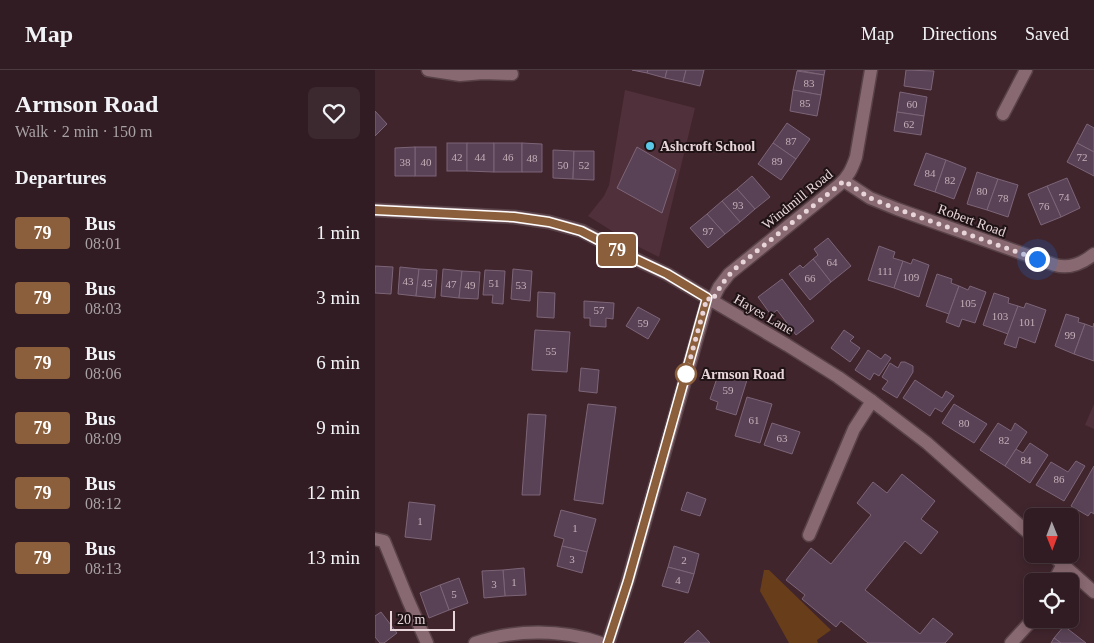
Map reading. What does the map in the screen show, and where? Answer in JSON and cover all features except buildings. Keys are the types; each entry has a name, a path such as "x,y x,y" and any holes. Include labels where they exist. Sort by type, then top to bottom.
{"street":[{"path":"428,70 460,75 512,74"},
{"name":"Windmill Road","path":"710,300 729,274 847,177 853,168 856,157 871,70"},
{"path":"1003,114 1027,70"},
{"name":"Robert Road","path":"844,181 870,198 897,209 1055,266 1062,267 1077,264 1087,260 1094,254"},
{"name":"Hayes Lane","path":"375,210 514,217 549,222 581,231 667,274 838,377 927,443 1024,530"},
{"path":"609,643 710,300"},
{"path":"809,535 854,429 872,401"},
{"path":"379,540 427,643"},
{"path":"1058,573 1063,564 1094,592"},
{"path":"1011,643 1025,628"},
{"path":"475,643 501,636 523,633 567,634 601,643"}],"shaded area":[{"name":"Ashcroft School","path":"625,90 695,108 659,257 633,244 588,216 604,196 609,185"},
{"path":"1094,404 1094,429 1085,425"},
{"path":"764,570 769,570 831,630 817,640 818,643 789,643 760,591"}],"bus line":[{"name":"79","path":"375,210 514,217 549,222 581,231 667,274 707,298 628,581 608,643"}],"place":[{"name":"Ashcroft School","path":"650,146"},
{"name":"Armson Road","path":"686,374"}],"route":[{"path":"686,374 707,298 712,301 719,287 729,274 844,181 870,198 897,209 1037,259"}]}
